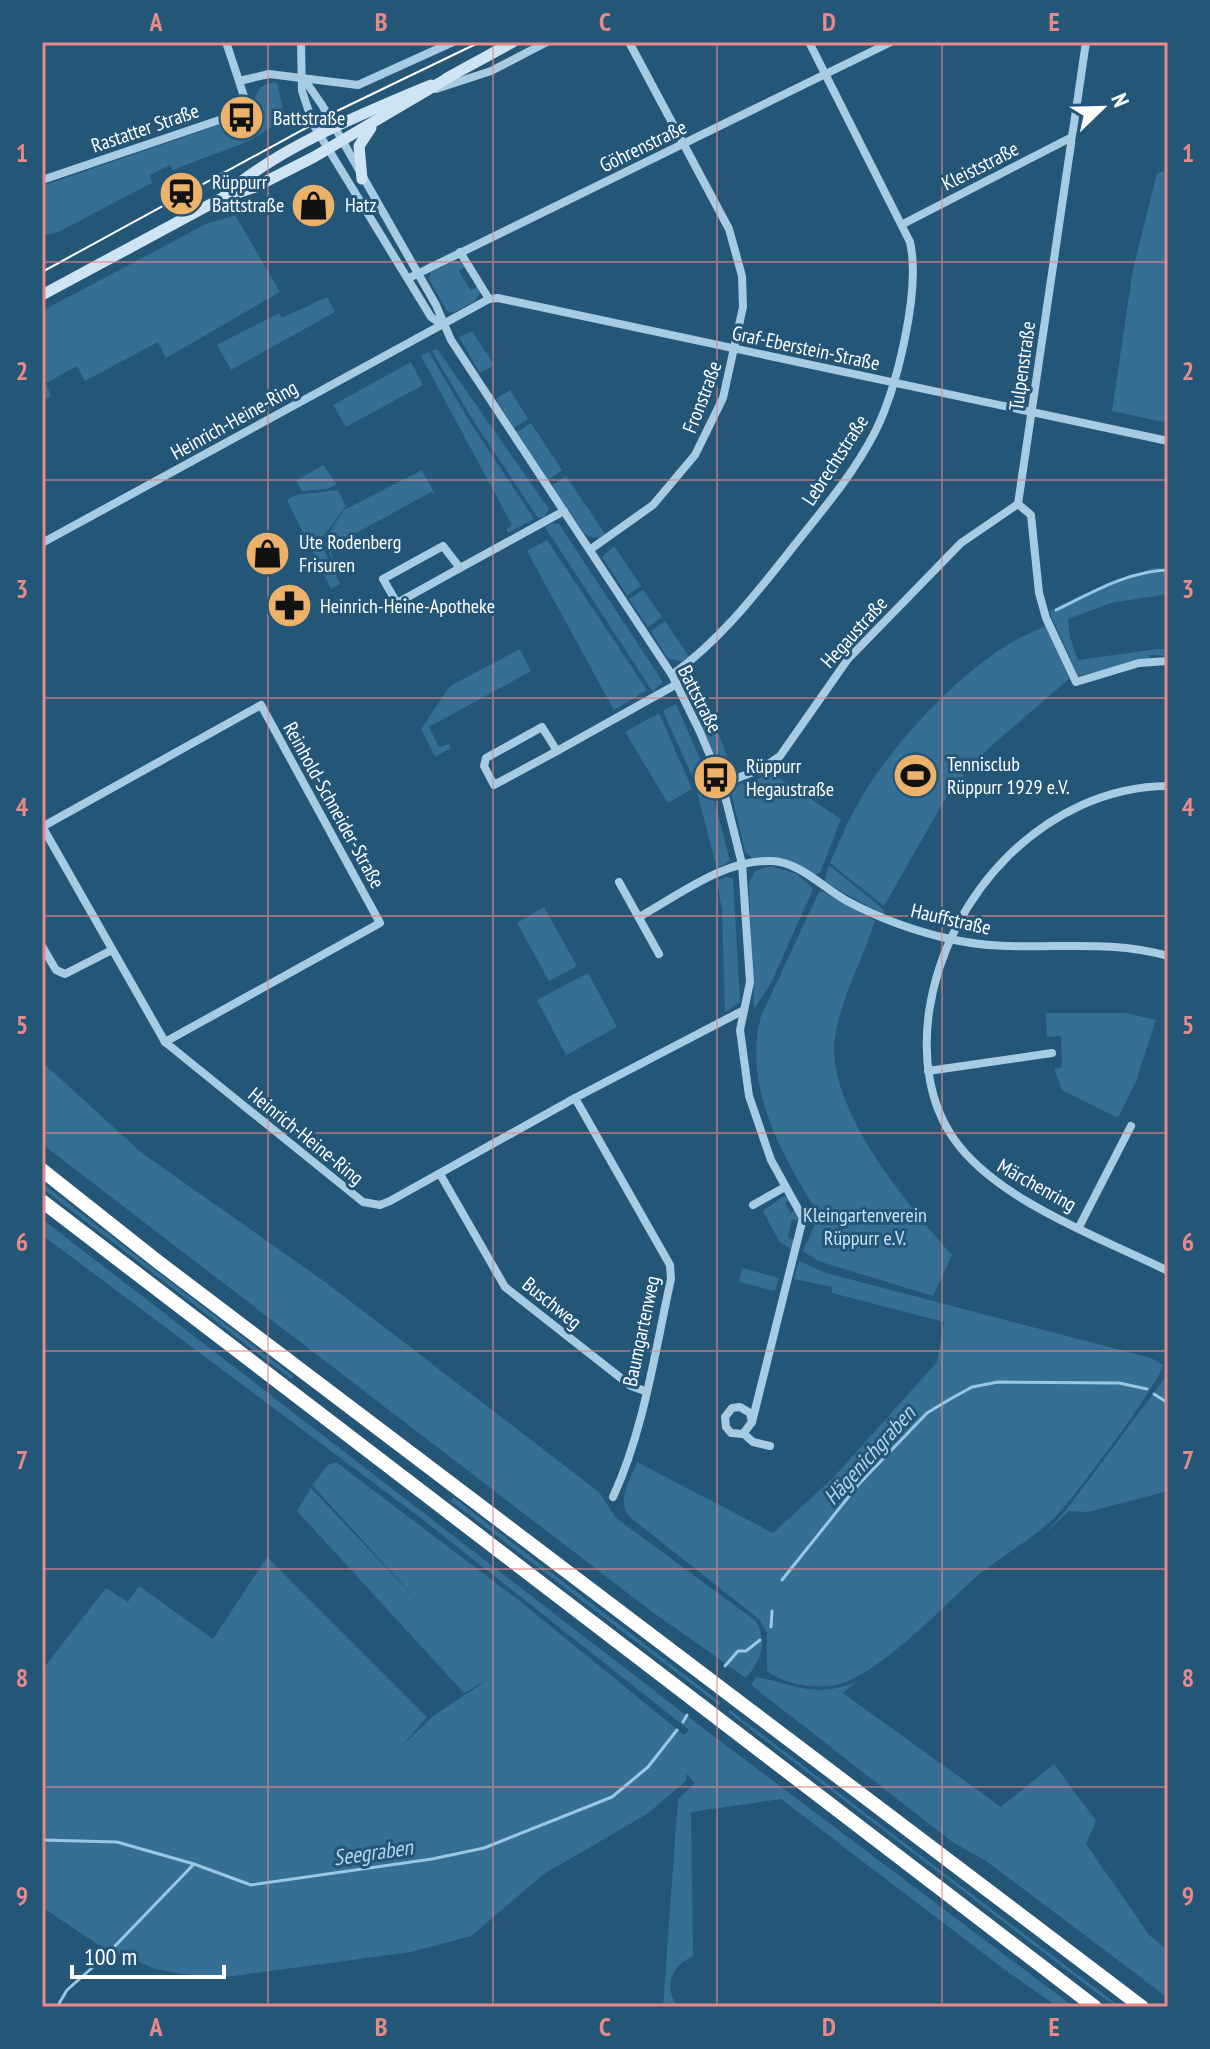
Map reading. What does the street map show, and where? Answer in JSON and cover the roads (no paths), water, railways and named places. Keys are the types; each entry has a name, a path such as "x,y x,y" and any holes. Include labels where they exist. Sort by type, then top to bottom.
{"highway":[{"path":"42,1170 157,1261 1142,2007"},
{"path":"42,1201 732,1726 1095,2007"}],"main road":[{"path":"222,198 246,176 335,129 453,75 513,42"},
{"path":"42,295 222,198 255,187 373,126 436,89 453,75"},
{"path":"362,179 359,146 373,126"}],"street":[{"path":"226,42 239,81 269,74 358,85 453,42"},
{"name":"Battstraße","path":"301,42 304,100 319,137 439,312 442,325 488,401 591,549 674,680 722,784 742,864 750,982 742,1011 742,1052 749,1096 763,1141 803,1218 752,1422"},
{"path":"436,89 491,71 547,42"},
{"name":"Fronstraße","path":"591,549 653,505 686,468 717,413 736,348 743,292 729,229 629,42"},
{"name":"Lebrechtstraße","path":"557,751 542,727 486,758 484,766 494,785 557,751 674,680 721,636 829,502 876,430 893,383 914,278 913,255 903,224 809,42"},
{"name":"Göhrenstraße","path":"413,275 891,42"},
{"name":"Tulpenstraße","path":"1018,504 1086,42"},
{"name":"Battstraße","path":"304,79 335,129 413,275"},
{"name":"Rastatter Straße","path":"42,180 240,113 245,100 239,81"},
{"name":"Kleiststraße","path":"903,224 1072,137"},
{"path":"442,325 489,299 460,252"},
{"name":"Graf-Eberstein-Straße","path":"489,299 502,298 1168,441"},
{"name":"Heinrich-Heine-Ring","path":"42,543 442,325"},
{"path":"1018,504 1031,515 1039,593 1051,629 1076,682 1139,663 1168,661"},
{"name":"Hegaustraße","path":"722,784 761,769 780,756 848,659 955,549 1018,504"},
{"path":"460,568 443,546 383,579 397,603 564,511"},
{"name":"Reinhold-Schneider-Straße","path":"42,826 261,705 380,923 271,987 165,1042"},
{"name":"Märchenring","path":"1168,786 1128,789 1062,815 1031,835 990,874 949,939 931,1000 926,1040 928,1071 945,1124 976,1166 997,1184 1168,1271"},
{"name":"Heinrich-Heine-Ring","path":"42,826 110,951 165,1042 363,1202 380,1205 390,1201 575,1098 742,1011"},
{"name":"Hauffstraße","path":"742,864 784,863 875,915 949,939 993,947 1115,945 1168,956"},
{"path":"639,917 715,875 742,864"},
{"path":"619,882 659,954"},
{"path":"42,946 56,970 65,974 110,951"},
{"path":"928,1071 1052,1053"},
{"name":"Baumgartenweg","path":"575,1098 670,1265 671,1279 626,1470 613,1497"},
{"path":"1079,1227 1131,1126"},
{"name":"Buschweg","path":"440,1174 505,1287 631,1386 645,1391"},
{"path":"753,1205 785,1187"},
{"path":"744,1434 752,1422 750,1413 744,1408 735,1407 727,1413 725,1423 728,1430 770,1446"}],"waterway":[{"path":"1056,610 1124,579 1168,570"},
{"name":"Hägenichgraben","path":"782,1580 858,1485 927,1413 972,1387 998,1382 1119,1383 1147,1389"},
{"name":"Hägenichgraben","path":"1154,1394 1168,1403"},
{"name":"Hägenichgraben","path":"771,1627 772,1611"},
{"path":"725,1666 738,1651 746,1651 760,1640"},
{"path":"683,1722 687,1715"},
{"name":"Seegraben","path":"42,1840 117,1842 194,1864 251,1885 432,1859 484,1848 612,1797 648,1767 677,1730"},
{"path":"115,1946 194,1864"},
{"path":"57,2007 67,1990 101,1960"}],"tram line":[{"path":"42,272 337,111 480,42"}],"place":[{"name":"Battstraße","path":"242,118"},
{"name":"Rüppurr Battstraße","path":"181,194"},
{"name":"Hatz","path":"314,205"},
{"name":"Ute Rodenberg Frisuren","path":"268,554"},
{"name":"Heinrich-Heine-Apotheke","path":"289,606"},
{"name":"Tennisclub Rüppurr 1929 e.V.","path":"916,775"},
{"name":"Rüppurr Hegaustraße","path":"715,777"}],"park label":[{"name":"Kleingartenverein Rüppurr e.V.","path":"865,1226"}]}
